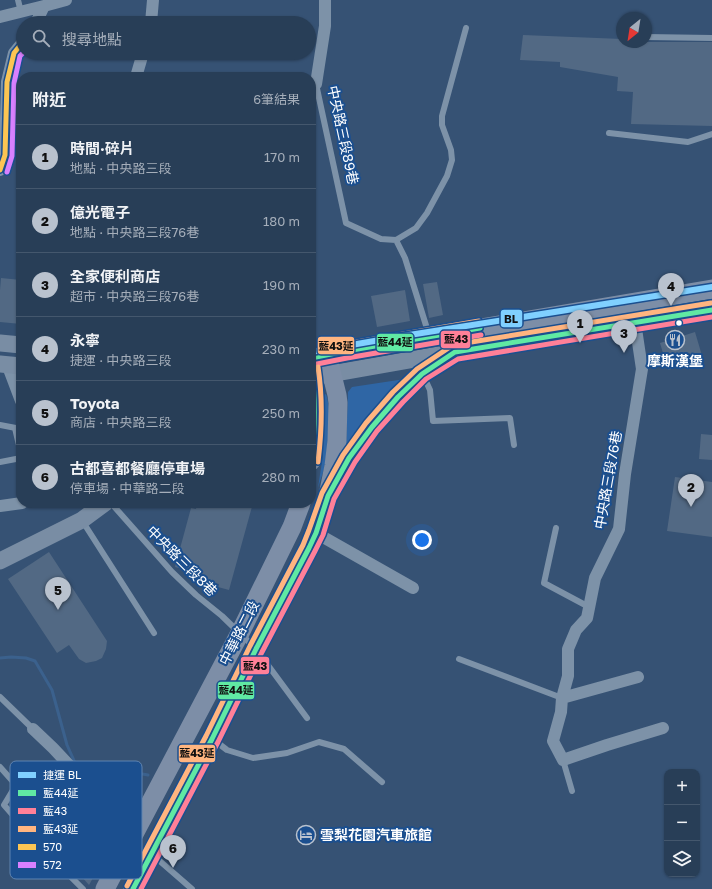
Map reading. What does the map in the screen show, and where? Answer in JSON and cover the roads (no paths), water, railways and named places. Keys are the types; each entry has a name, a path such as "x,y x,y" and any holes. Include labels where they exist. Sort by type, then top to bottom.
{"main road":[{"path":"328,496 334,466 338,421 337,394 332,374 319,356 712,289"},
{"path":"316,374 332,374 455,352 712,310"},
{"path":"0,343 16,345"},
{"path":"328,496 349,458 398,396 422,374 455,352"},
{"path":"316,401 316,422"},
{"name":"中華路二段","path":"142,872 212,739 256,649 316,533 328,496"},
{"path":"0,561 82,520 98,508"},
{"name":"中華路二段","path":"142,819 240,633 292,527 299,508"},
{"name":"中華路二段","path":"106,889 111,879"},
{"name":"中華路二段","path":"133,889 138,879"}],"street":[{"path":"0,17 66,0"},
{"path":"152,16 153,0"},
{"name":"中央路三段89巷","path":"316,84 325,26 325,0"},
{"path":"39,16 44,6"},
{"path":"0,170 5,155 3,124 7,82 14,53 16,51"},
{"path":"137,72 141,60"},
{"name":"中央路三段76巷","path":"563,760 552,741 561,712 562,698 568,676 568,649 576,630 587,618 595,578 619,529 625,474 642,369 631,303"},
{"path":"9,365 16,386"},
{"path":"0,506 16,504"},
{"path":"316,533 413,588"},
{"path":"562,698 638,678"},
{"path":"563,760 663,728"},
{"path":"33,729 65,761"},
{"path":"142,809 146,811"}],"lane":[{"path":"18,0 21,12"},
{"path":"429,337 405,258 396,240 416,228 428,213 447,176 452,160 451,150 442,125 442,116 466,28"},
{"path":"652,37 712,38"},
{"name":"中央路三段89巷","path":"316,84 346,222 381,239 396,240"},
{"path":"609,133 688,142 712,134"},
{"path":"422,374 430,390 433,421 510,418 514,445"},
{"path":"0,425 16,429"},
{"path":"0,462 16,459"},
{"name":"中央路三段8巷","path":"115,508 172,572 196,595 222,616 256,649 307,718"},
{"path":"82,520 154,633"},
{"path":"556,528 544,583 589,607"},
{"path":"459,659 562,698"},
{"path":"0,697 33,729"},
{"path":"212,739 227,750 253,758 287,753 319,742 344,749 382,782"},
{"path":"563,760 572,791"},
{"path":"0,767 10,778"},
{"path":"10,794 4,804 10,811"},
{"path":"152,853 192,889"},
{"path":"73,879 83,889"}],"waterway":[{"path":"0,658 26,658 35,661 52,690 67,745 74,761"},
{"path":"142,774 148,775"}],"metro line":[{"name":"BL","path":"316,351 712,287"}],"place":[{"name":"永寧","path":"671,306"},
{"name":"摩斯漢堡","path":"675,340"},
{"name":"時間·碎片","path":"580,343"},
{"name":"全家便利商店","path":"624,353"},
{"name":"億光電子","path":"691,507"},
{"name":"Toyota","path":"58,610"},
{"name":"雪梨花園汽車旅館","path":"306,835"},
{"name":"古都喜都餐廳停車場","path":"173,868"}]}
